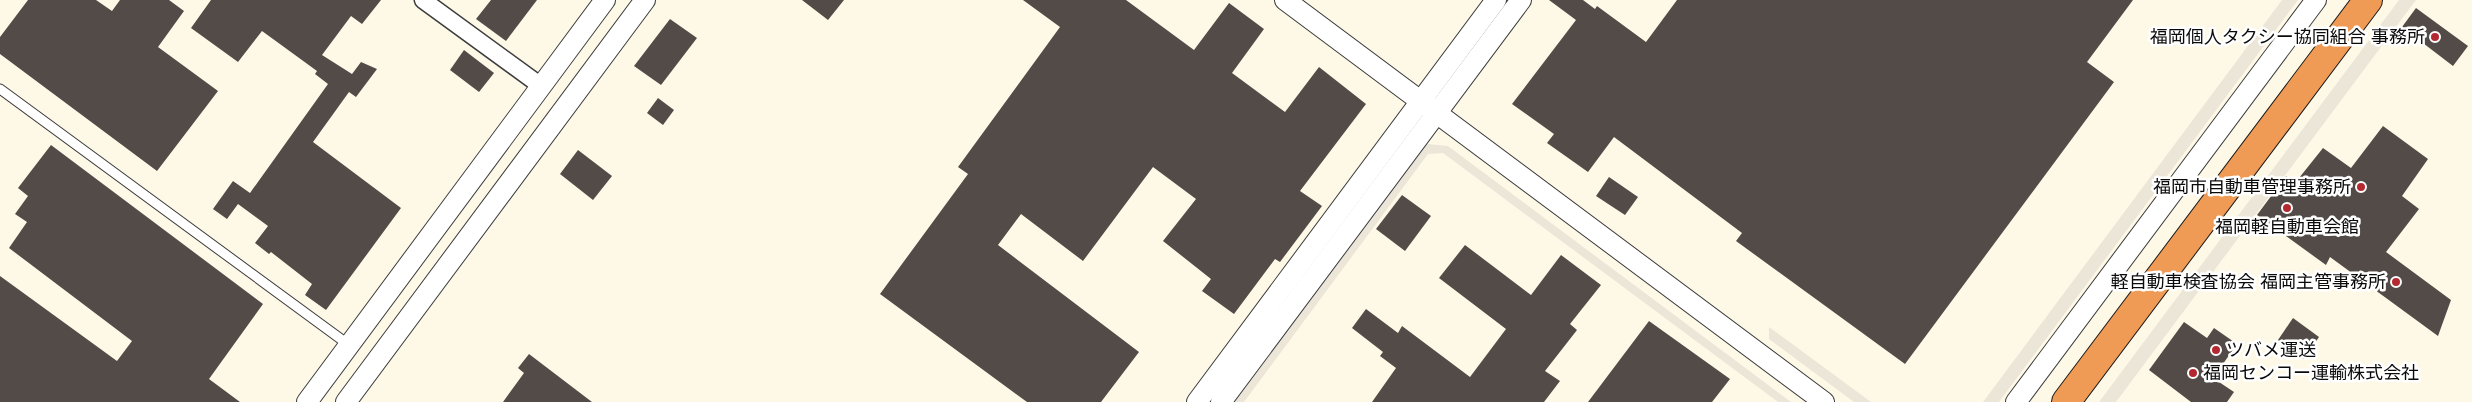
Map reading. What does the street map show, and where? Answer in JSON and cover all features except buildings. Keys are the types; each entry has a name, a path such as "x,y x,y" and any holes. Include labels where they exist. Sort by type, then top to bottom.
{"highway":[{"path":"2066,402 2368,0"},
{"path":"2074,402 2375,0"}],"street":[{"path":"423,0 541,86"},
{"path":"307,402 605,0"},
{"path":"346,402 645,0"},
{"path":"1285,0 1824,402"},
{"path":"1221,402 1428,107 1496,0"},
{"path":"1197,402 1428,107 1521,0"},
{"path":"2016,402 2316,0"},
{"path":"2081,402 2379,0"}],"lane":[{"path":"0,89 349,345"}],"shaded area":[{"path":"2282,0 2298,0 1999,402 1983,402"},
{"path":"2399,0 2416,0 2116,402 2099,402"},
{"path":"1428,144 1448,146 1791,402 1778,402 1443,153 1428,154 1244,402 1232,402 1421,148"},
{"path":"1769,327 1871,402 1854,402 1769,339"}],"place":[{"name":"福岡個人タクシー協同組合 事務所","path":"2435,37"},
{"name":"福岡市自動車管理事務所","path":"2361,187"},
{"name":"福岡軽自動車会館","path":"2287,208"},
{"name":"軽自動車検査協会 福岡主管事務所","path":"2396,282"},
{"name":"ツバメ運送","path":"2216,350"},
{"name":"福岡センコー運輸株式会社","path":"2193,373"}]}
